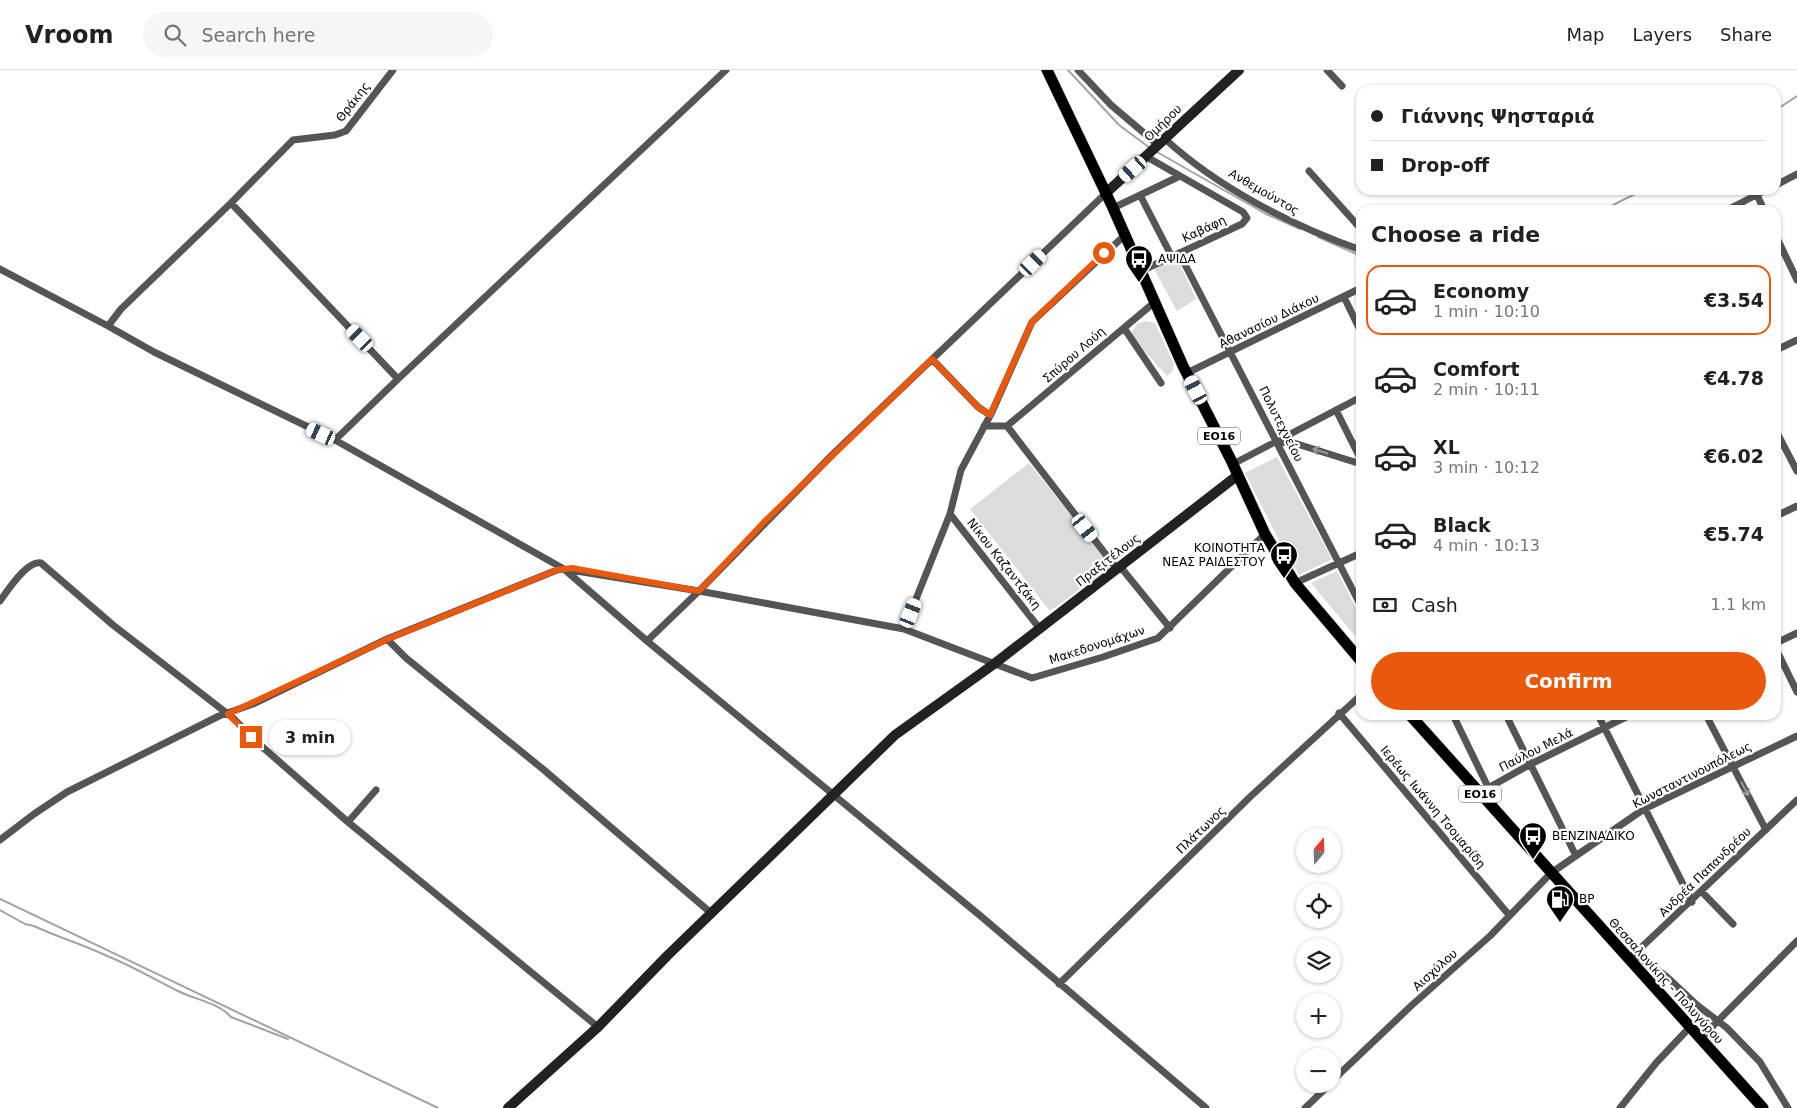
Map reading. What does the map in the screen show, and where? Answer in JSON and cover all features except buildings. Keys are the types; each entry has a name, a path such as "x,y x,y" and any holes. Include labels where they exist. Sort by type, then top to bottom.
{"main road":[{"name":"ΕΟ16","path":"1047,70 1156,301 1187,373 1233,464 1265,534 1295,583 1356,656"},
{"name":"Θεσσαλονίκης - Πολυγύρου","path":"1415,720 1484,790 1551,873 1631,957 1700,1039 1763,1108"}],"street":[{"name":"Θράκης","path":"108,326 121,309 293,140 346,132 393,70"},
{"path":"335,440 398,378 726,70"},
{"name":"Ανθεμούντος","path":"1078,70 1111,105 1160,141 1263,206 1301,226 1356,248"},
{"name":"Ομήρου","path":"1105,194 1147,157 1160,141 1239,70"},
{"path":"1327,70 1342,86"},
{"path":"1147,157 1180,176"},
{"path":"1309,172 1356,224"},
{"path":"1781,182 1797,174"},
{"path":"1113,208 1180,176"},
{"name":"Καβάφη","path":"1141,271 1242,224 1247,218 1243,212 1180,176"},
{"path":"647,641 699,591 764,522 1105,194"},
{"name":"Πολυτεχνείου","path":"1140,195 1230,352 1278,441 1356,596"},
{"path":"1738,205 1757,195 1762,205"},
{"path":"231,203 398,378"},
{"path":"904,629 950,514 961,470 990,415 1032,322 1125,235"},
{"path":"1781,246 1797,280"},
{"path":"0,269 154,352 335,440 564,569 647,641 1206,1108"},
{"name":"Αθανασίου Διάκου","path":"1187,373 1356,291"},
{"path":"1344,298 1356,322"},
{"name":"Σπύρου Λούη","path":"1007,426 1156,301"},
{"path":"1124,328 1161,383"},
{"path":"1781,348 1797,340"},
{"path":"932,359 978,407 990,415"},
{"path":"1233,464 1356,400"},
{"path":"1336,410 1356,452"},
{"path":"984,426 1007,426 1117,569 1122,570 1170,628"},
{"path":"1278,441 1294,443 1356,461"},
{"path":"1781,441 1797,471"},
{"name":"Πραξιτέλους","path":"508,1108 598,1027 832,794 912,720 994,664 1238,475"},
{"path":"1781,514 1797,506"},
{"name":"Νίκου Καζαντζάκη","path":"950,514 1040,629"},
{"name":"Μακεδονομάχων","path":"564,569 699,591 904,629 1032,678 1158,638 1265,534"},
{"path":"1295,583 1356,555"},
{"path":"0,601 26,568 32,563 41,562 113,625 228,714 348,822 598,1027"},
{"path":"0,840 67,792 228,714 388,639 505,590 564,569"},
{"path":"1781,641 1797,633"},
{"path":"388,639 406,658 544,770 711,913"},
{"path":"1781,659 1797,692"},
{"name":"Πλάτωνος","path":"1059,984 1339,713 1356,699"},
{"name":"Ιερέως Ιωάννη Τσομαρίδη","path":"1339,713 1509,915"},
{"path":"1455,720 1484,790"},
{"path":"1508,720 1576,856"},
{"path":"1600,720 1692,902"},
{"name":"Παύλου Μελά","path":"1484,790 1530,764 1620,720"},
{"path":"1709,720 1766,830"},
{"name":"Κωνσταντινουπόλεως","path":"1551,873 1644,809 1797,736"},
{"path":"348,822 376,790"},
{"name":"Ανδρέα Παπανδρέου","path":"1631,957 1692,902 1797,800"},
{"name":"Αισχύλου","path":"1341,1073 1412,1005 1490,936 1551,873"},
{"path":"1702,892 1733,924"},
{"path":"1700,1039 1797,941"},
{"path":"1631,957 1666,976 1696,1005 1718,1020 1760,1062 1788,1108"},
{"path":"1620,1108 1656,1063 1690,1027"},
{"name":"Αισχύλου","path":"1305,1108 1321,1093"}],"shaded area":[{"path":"1176,256 1196,299 1177,311 1154,269"},
{"path":"1145,321 1155,323 1174,364 1173,371 1167,376 1130,335 1137,324"},
{"path":"1277,457 1332,559 1299,575 1286,554 1245,473"},
{"path":"1029,463 1112,566 1050,611 970,509"},
{"path":"1337,571 1356,608 1356,637 1311,583"}],"waterway":[{"path":"1068,70 1119,125 1150,148"},
{"path":"1781,107 1797,96"},
{"path":"1157,152 1266,214 1300,229"},
{"path":"1613,205 1633,195"},
{"path":"1318,237 1356,254"},
{"path":"0,899 438,1108"},
{"path":"0,910 25,924 124,963 178,991 219,1008 231,1017 288,1039"}],"place":[{"name":"ΑΨΙΔΑ","path":"1139,283"},
{"name":"ΚΟΙΝΟΤΗΤΑ ΝΕΑΣ ΡΑΙΔΕΣΤΟΥ","path":"1284,579"},
{"name":"ΒΕΝΖΙΝΑΔΙΚΟ","path":"1533,860"},
{"name":"BP","path":"1560,923"}],"route":[{"path":"251,737 228,714 253,704 388,639 557,570 572,568 699,591 764,522 932,359 978,407 990,415 1032,322 1104,253"}]}
